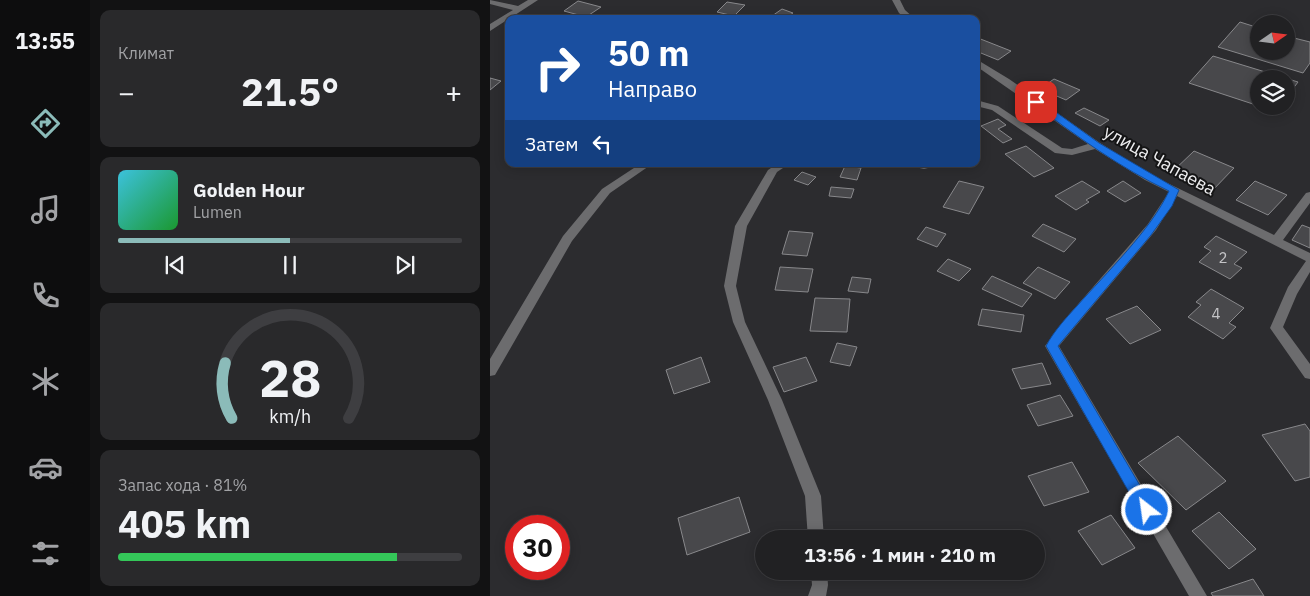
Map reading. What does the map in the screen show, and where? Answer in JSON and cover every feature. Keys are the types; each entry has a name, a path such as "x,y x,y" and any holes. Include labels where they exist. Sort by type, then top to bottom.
{"street":[{"path":"511,15 534,0"},
{"path":"896,0 902,11 907,15"},
{"path":"490,2 519,10"},
{"path":"490,28 505,19"},
{"name":"улица Чапаева","path":"980,65 1096,145 1149,178 1310,258"},
{"path":"980,104 996,108 1059,151 1072,152 1096,145"},
{"path":"490,371 567,239 606,191 643,167"},
{"path":"778,167 773,170 742,226 730,286 739,322 776,400 813,496 815,530"},
{"path":"1174,190 1167,206 1147,232 1068,324 1052,346 1198,596"},
{"path":"1276,241 1310,195"},
{"path":"1310,264 1300,276 1286,301 1276,328 1310,374"},
{"path":"817,596 820,580"}],"building":[{"path":"578,1 601,7 589,15 579,15 564,11"},
{"path":"727,2 745,5 735,15 717,12"},
{"path":"782,9 793,13 790,15 773,15"},
{"path":"1240,22 1250,25 1250,57 1218,47"},
{"path":"1295,38 1310,42 1310,63 1303,73 1260,60 1295,60"},
{"path":"980,39 1011,51 998,60 980,53"},
{"path":"1213,56 1259,70 1250,70 1250,103 1189,83"},
{"path":"490,78 501,81 490,90"},
{"path":"1054,79 1080,90 1066,100 1052,94 1056,91 1044,86"},
{"path":"1084,108 1109,120 1100,126 1075,113"},
{"path":"998,119 1006,125 998,129 1012,139 1003,143 981,126"},
{"path":"1026,146 1054,168 1034,177 1005,154"},
{"path":"1194,151 1234,168 1212,191 1171,173"},
{"path":"845,167 861,168 857,180 840,177"},
{"path":"802,172 816,177 808,185 794,180"},
{"path":"959,181 984,187 969,214 943,207"},
{"path":"1082,181 1100,192 1086,200 1089,202 1076,210 1055,196"},
{"path":"1123,181 1141,193 1125,202 1107,191"},
{"path":"1255,181 1287,195 1268,215 1236,200"},
{"path":"831,187 854,189 851,198 829,196"},
{"path":"1043,224 1076,239 1064,252 1032,236"},
{"path":"1302,225 1310,228 1310,248 1292,240"},
{"path":"926,227 946,234 937,247 917,239"},
{"path":"789,231 813,233 807,256 782,254"},
{"path":"1216,236 1247,252 1234,264 1242,268 1230,279 1199,262 1211,251 1204,247"},
{"path":"948,259 971,269 959,281 937,271"},
{"path":"780,267 813,269 808,292 775,290"},
{"path":"1038,267 1070,282 1055,299 1023,283"},
{"path":"992,276 1032,294 1022,307 982,289"},
{"path":"852,277 871,279 868,293 848,291"},
{"path":"1211,289 1244,308 1229,323 1236,327 1223,339 1188,317 1201,305 1196,302"},
{"path":"815,298 850,299 847,332 810,331"},
{"path":"1137,306 1161,330 1130,344 1106,319"},
{"path":"982,309 1024,315 1021,332 978,325"},
{"path":"837,343 857,347 850,366 830,362"},
{"path":"701,357 710,382 674,394 666,370"},
{"path":"806,357 817,381 784,392 773,367"},
{"path":"1042,363 1051,384 1021,389 1012,369"},
{"path":"1060,395 1073,416 1038,426 1027,405"},
{"path":"1305,424 1310,431 1310,477 1295,481 1262,435"},
{"path":"1178,436 1226,481 1186,510 1138,463"},
{"path":"1072,462 1089,492 1044,506 1028,476"},
{"path":"739,497 750,532 687,555 678,518"},
{"path":"1219,512 1256,549 1229,569 1192,531"},
{"path":"1111,515 1135,548 1102,565 1078,531"},
{"path":"1253,579 1264,596 1213,596 1211,593"}],"route":[{"path":"1036,102 1096,145 1149,178 1174,190 1167,206 1147,232 1068,324 1052,346 1147,510"}]}
